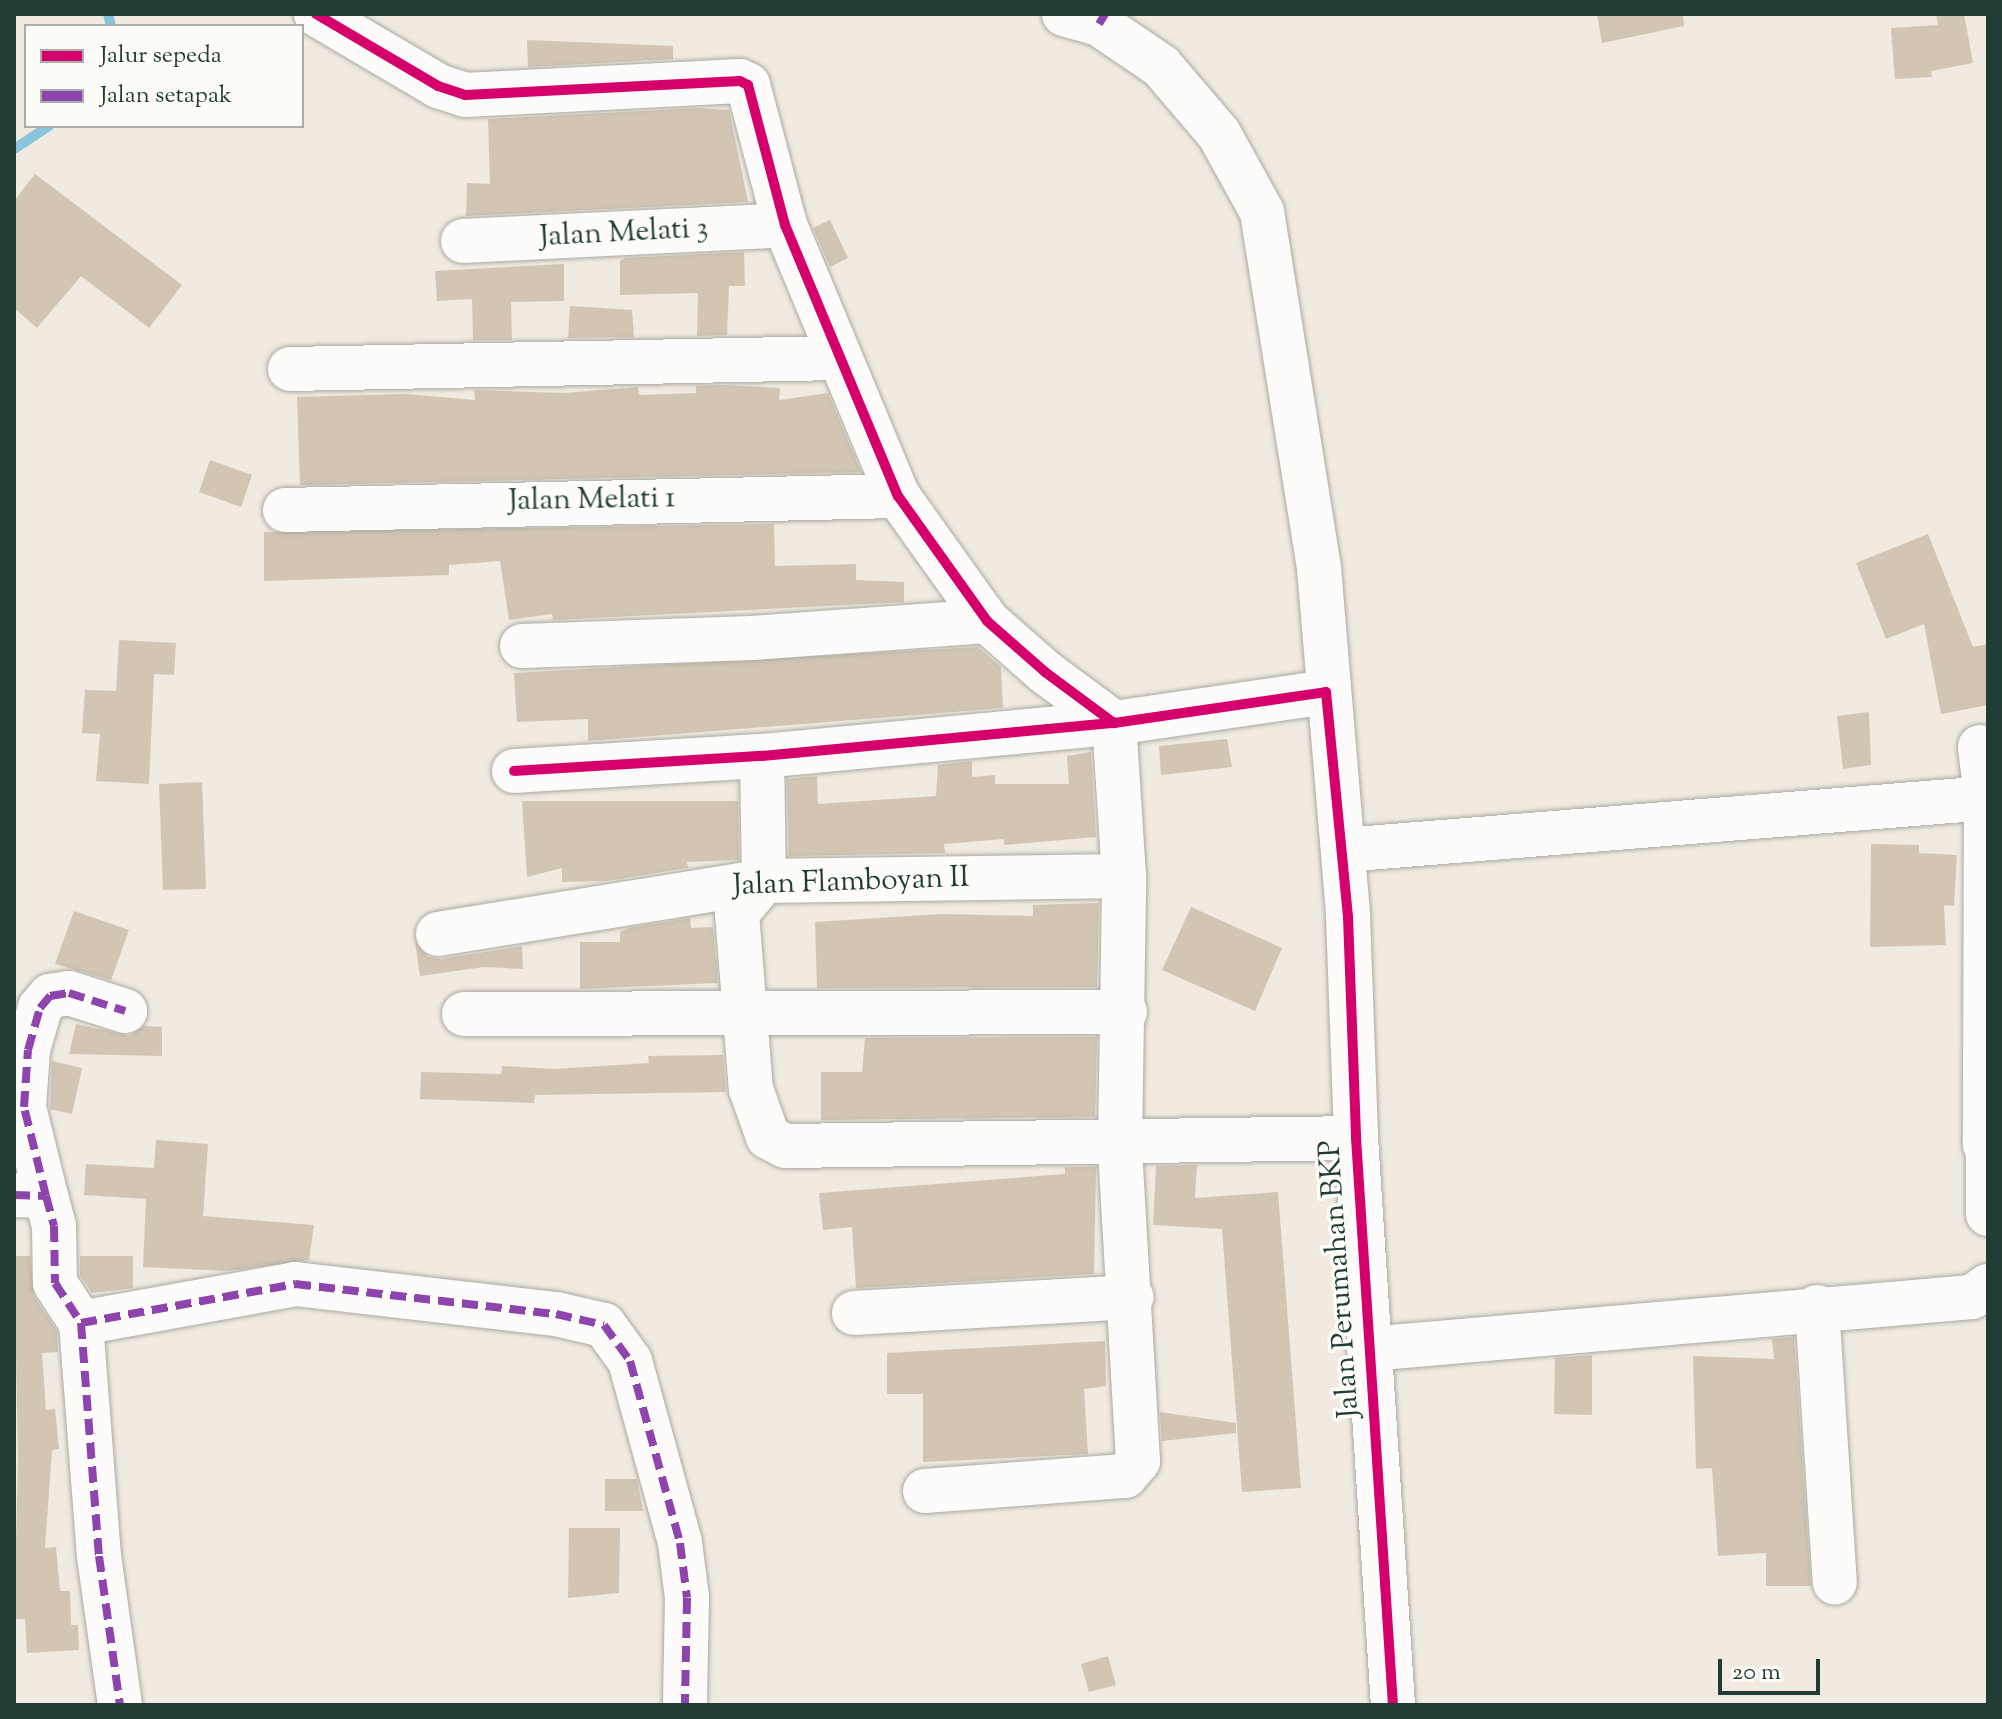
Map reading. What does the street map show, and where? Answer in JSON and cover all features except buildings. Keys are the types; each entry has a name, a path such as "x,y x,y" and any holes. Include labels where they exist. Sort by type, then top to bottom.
{"street":[{"path":"316,14 451,92 465,95 740,81 753,94 785,225 898,496 987,621 1114,723 1124,876 1125,1012 1120,1145 1132,1297 1138,1461 1134,1472 925,1491"},
{"name":"Jalan Perumahan BKP","path":"1090,17 1161,66 1219,134 1262,212 1319,568 1326,692 1343,850 1356,1138 1393,1705"},
{"name":"Jalan Melati 3","path":"463,241 785,225"},
{"path":"290,369 840,358"},
{"name":"Jalan Melati 1","path":"285,510 898,496"},
{"path":"522,646 752,638 987,621"},
{"path":"514,771 762,756 1114,723 1326,692"},
{"path":"1980,747 1987,798 1988,1214"},
{"path":"762,756 764,881 737,913 751,1089 768,1137 786,1146 1120,1145 1356,1138"},
{"path":"1343,850 1987,798"},
{"name":"Jalan Flamboyan II","path":"438,934 764,881 1124,876"},
{"path":"120,1705 99,1556 81,1323 55,1283 54,1226 30,1196 24,1107 28,1050 40,1008 50,996 69,993 125,1011"},
{"path":"464,1014 747,1017 1125,1012"},
{"path":"81,1323 295,1284 570,1316 604,1325 630,1361 680,1543 687,1598 685,1705"},
{"path":"1369,1349 1817,1307 1972,1297 1988,1286"},
{"path":"854,1313 1132,1297"},
{"path":"1817,1307 1835,1582"}],"waterway":[{"path":"108,14 110,24"},
{"path":"14,149 46,128"}],"marked path":[{"path":"1099,24 1105,14"},
{"path":"46,1196 24,1107 28,1050 40,1008 50,996 69,993 125,1011"},
{"path":"14,1195 46,1196 54,1226 55,1283 81,1323 99,1556 120,1705"},
{"path":"81,1323 295,1284 556,1314 604,1325 630,1361 680,1543 687,1598 685,1705"}],"cycle path":[{"path":"316,14 438,86 465,95 740,81 748,85 785,225 898,496 987,621 1045,672 1114,723"},
{"path":"514,771 762,756 1114,723 1326,692 1348,917 1356,1138 1393,1705"}]}
